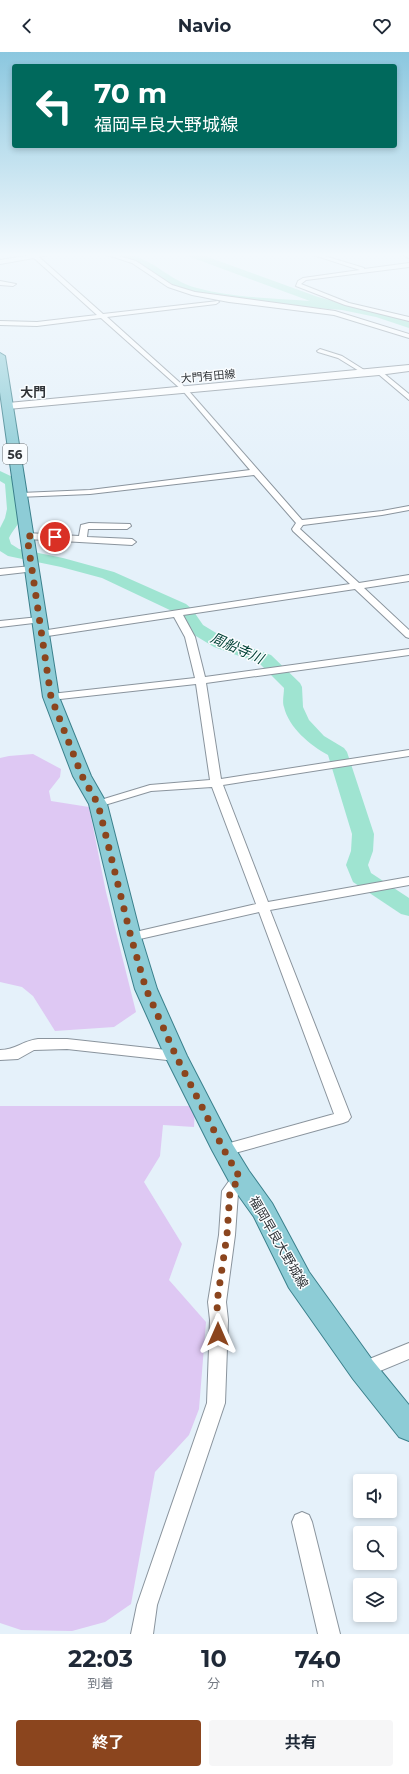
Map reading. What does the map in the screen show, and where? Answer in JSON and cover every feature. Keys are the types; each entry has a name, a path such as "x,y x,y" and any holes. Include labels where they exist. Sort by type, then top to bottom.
{"main road":[{"name":"福岡早良大野城線","path":"0,356 4,406 21,495 51,697 82,776 98,804 131,937 146,989 176,1056 224,1150 240,1178 263,1210 299,1280 363,1370 409,1427"},
{"name":"大門有田線","path":"4,406 409,368"}],"street":[{"path":"115,327 185,390 300,523"},
{"path":"379,327 409,336"},
{"path":"320,352 340,356 366,373"},
{"path":"379,372 409,398"},
{"path":"21,495 90,492 257,472"},
{"path":"300,523 382,513 409,508"},
{"path":"300,523 296,530 409,635"},
{"path":"83,538 84,527 127,526"},
{"path":"27,536 132,542"},
{"path":"0,572 31,561"},
{"path":"0,624 40,627 177,613 409,578"},
{"path":"177,613 190,637 198,665 216,783 343,1117 224,1150"},
{"path":"51,697 200,682 409,652"},
{"path":"98,804 150,788 216,783 409,753"},
{"path":"131,937 262,907 409,881"},
{"path":"0,1056 13,1055 32,1045 67,1044 176,1056"},
{"path":"142,1634 147,1604 216,1404 219,1320 217,1302 227,1235 230,1191 240,1178"},
{"path":"363,1370 409,1352"},
{"path":"302,1522 329,1634"}],"shaded area":[{"path":"33,754 61,769 60,777 49,791 51,801 89,807 106,892 136,1012 114,1027 55,1031 33,996 22,987 0,982 0,758"},
{"path":"0,1106 195,1106 194,1127 163,1125 160,1156 144,1182 182,1244 169,1280 206,1322 199,1409 189,1435 155,1472 131,1604 105,1622 72,1631 21,1630 0,1623"}],"waterway":[{"name":"周船寺川","path":"0,475 12,482 14,500 13,518 1,541 5,547 14,553 63,563 108,575 180,608 186,613 197,629 220,643 265,659 293,687 293,707 301,722 317,740 337,752 363,834 362,851 357,865 361,877 409,909"}],"district":[{"name":"大門","path":"33,392"}],"route":[{"path":"55,537 27,536 51,697 82,776 98,804 131,937 146,989 176,1056 240,1178 230,1191 227,1235 217,1302 219,1320 218,1334"}]}
